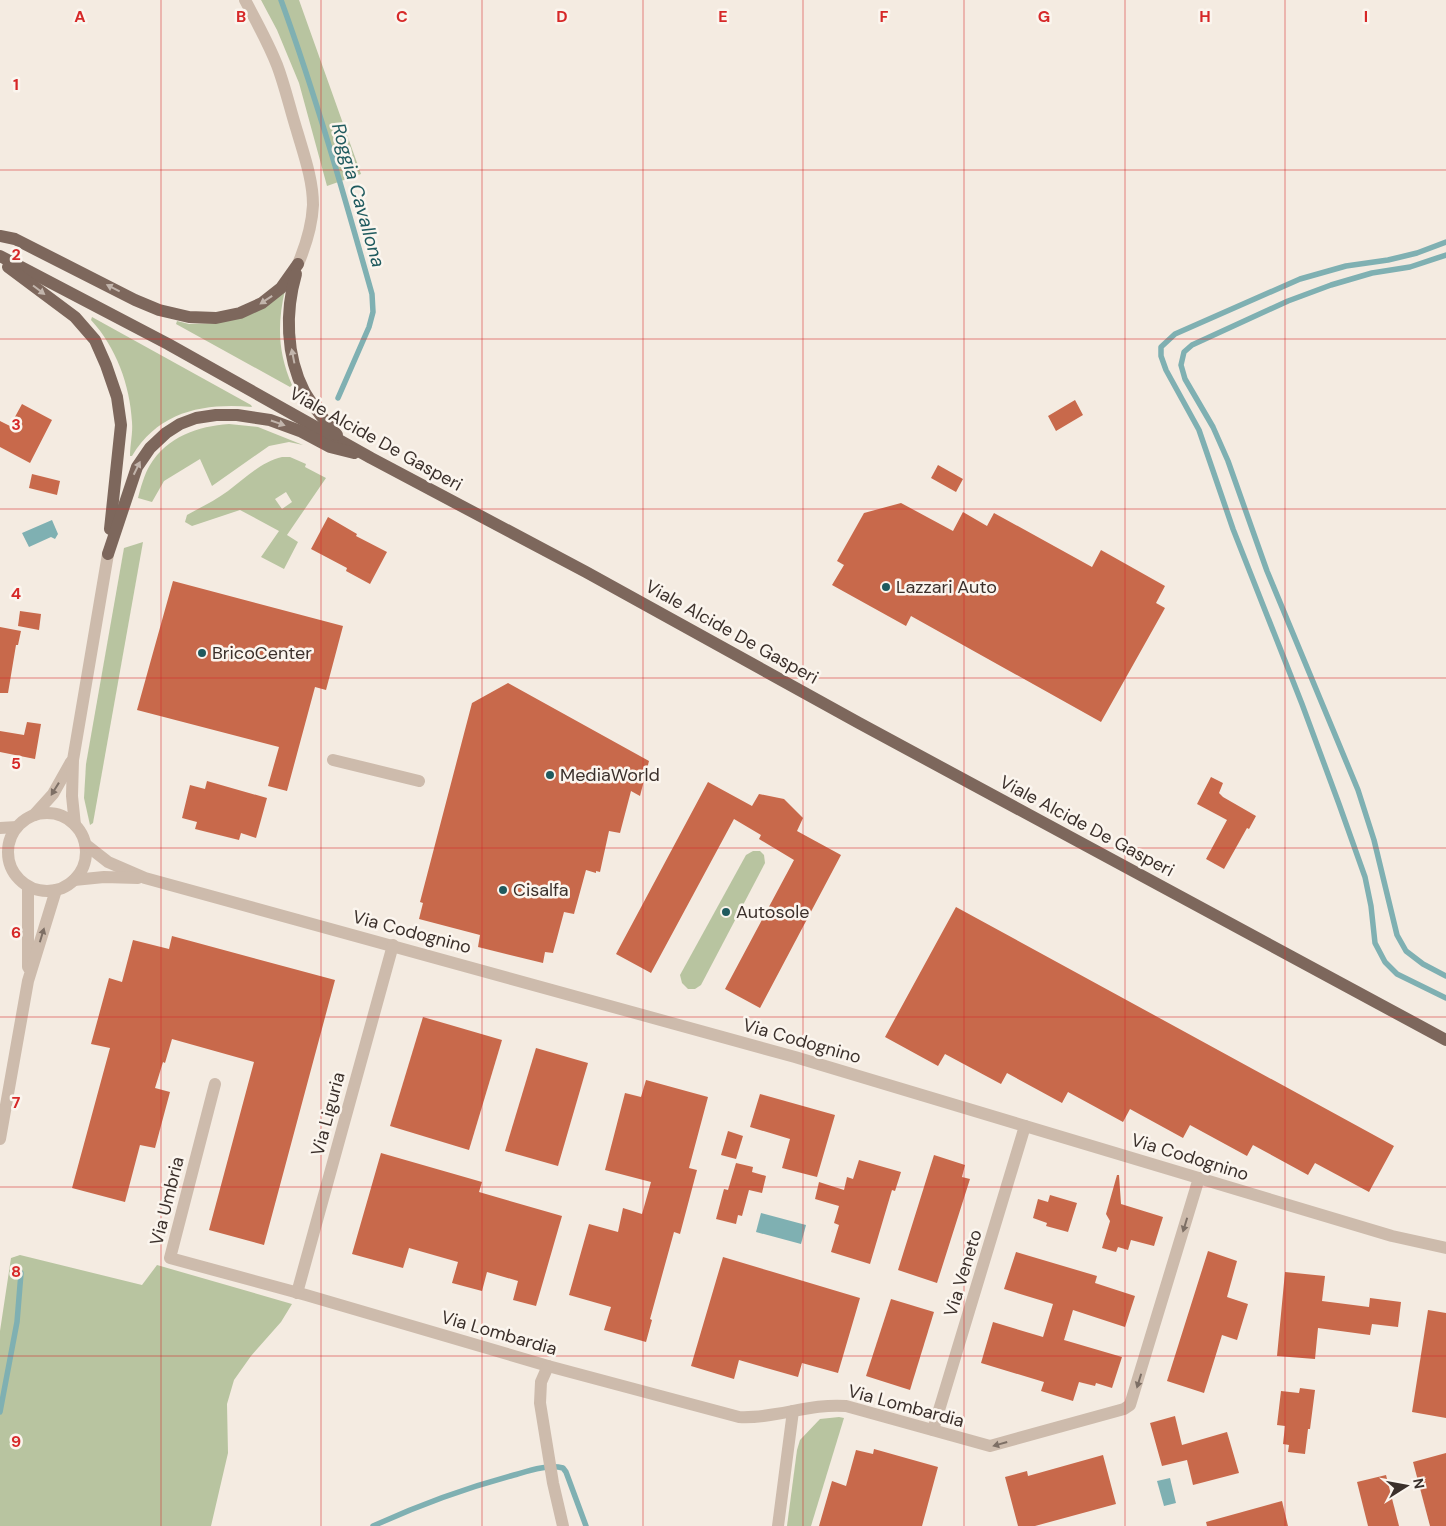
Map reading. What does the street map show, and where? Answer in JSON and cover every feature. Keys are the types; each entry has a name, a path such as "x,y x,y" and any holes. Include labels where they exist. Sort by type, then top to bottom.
{"main road":[{"path":"0,236 15,240 159,310 189,317 216,318 240,313 262,303 281,288 298,264"},
{"name":"Viale Alcide De Gasperi","path":"0,256 168,344 371,458 586,572 859,723 1446,1040"},
{"path":"0,260 75,317 94,340 106,365 117,396 121,424 108,554"},
{"path":"298,264 291,292 289,314 290,341 295,367 305,392 321,416 344,442"},
{"path":"108,554 136,467 150,448 166,433 180,424 196,418 216,415 237,415 270,420 300,431 330,447 371,458"}],"street":[{"path":"245,0 277,66 312,185 313,206 310,228 306,247 298,264"},
{"path":"75,825 72,796 73,760 108,554"},
{"path":"34,816 53,794 73,760"},
{"path":"333,760 419,781"},
{"path":"45,813 56,814 66,818 75,825 85,844 85,857 82,869 74,880 66,886 56,890 37,890 28,887 5,863 12,836 17,827 25,820 45,813"},
{"path":"0,828 17,827"},
{"name":"Via Codognino","path":"85,844 108,862 145,878 794,1056 1392,1236 1446,1248"},
{"name":"Via Codognino","path":"74,880 104,877 145,878"},
{"path":"28,887 28,981"},
{"path":"0,1139 28,981 56,890"},
{"name":"Via Liguria","path":"297,1292 393,945"},
{"name":"Via Umbria","path":"215,1084 170,1258 297,1292"},
{"name":"Via Veneto","path":"933,1430 1025,1126"},
{"name":"Via Lombardia","path":"297,1292 548,1366 739,1417 770,1416 824,1406 846,1406 990,1446 1124,1409 1130,1405 1200,1178"},
{"path":"548,1366 540,1382 540,1403 553,1483 563,1526"},
{"path":"778,1526 793,1411"}],"green space":[{"path":"261,0 299,0 361,174 327,186 299,83 277,30"},
{"path":"285,290 282,303 280,339 284,362 292,385 290,387 176,324 177,321 189,324 218,323"},
{"path":"92,317 252,407 217,407 184,413 155,429 130,456 132,422 125,381 108,342 91,320"},
{"path":"229,424 258,427 303,445 289,442 269,446 212,486 200,459 164,481 152,502 138,498 150,465 165,447 174,440 195,430"},
{"path":"290,457 306,464 305,467 326,478 287,535 298,542 284,569 261,557 279,531 240,510 192,526 185,522 187,515 228,491 254,471 274,459","holes":["286,492 292,502 282,509 275,499"]},
{"path":"143,542 93,823 90,825 84,798 86,764 124,548"},
{"path":"753,851 760,851 764,855 765,863 701,985 695,989 688,989 682,983 680,975 746,855"},
{"path":"20,1255 142,1285 157,1265 292,1304 281,1322 251,1356 234,1380 227,1404 228,1453 211,1526 0,1526 0,1331 11,1258"},
{"path":"844,1418 811,1526 787,1526 800,1440 820,1419"}],"water":[{"path":"52,520 58,534 55,539 51,537 29,547 22,533"},
{"path":"761,1213 806,1225 801,1244 756,1232"},
{"path":"1170,1478 1176,1503 1164,1506 1157,1481"}],"building":[{"path":"1075,400 1083,415 1056,431 1048,416"},
{"path":"22,404 52,420 30,463 0,447 0,421 10,426"},
{"path":"938,465 963,479 956,492 931,478"},
{"path":"32,474 60,481 57,495 29,488"},
{"path":"901,503 953,531 963,512 987,526 994,513 1092,567 1101,550 1165,586 1156,603 1165,608 1101,722 911,616 906,626 832,585 844,565 837,561 864,513"},
{"path":"328,517 357,534 356,536 387,552 370,584 346,571 347,568 311,549"},
{"path":"173,581 343,626 326,690 315,687 287,791 268,786 279,747 137,710"},
{"path":"20,611 41,614 39,630 18,626"},
{"path":"0,627 21,631 18,645 16,645 8,693 0,693"},
{"name":"MediaWorld","path":"508,683 649,761 640,796 631,791 620,833 609,831 600,872 596,871 596,873 586,870 574,914 564,912 553,953 545,952 543,963 478,947 480,935 419,919 423,903 420,902 472,703"},
{"path":"27,722 41,724 35,759 0,752 0,731 24,735"},
{"path":"1211,777 1223,783 1219,793 1223,797 1256,816 1249,829 1247,828 1224,869 1206,859 1227,820 1197,804"},
{"path":"207,781 267,798 256,838 241,833 239,840 195,829 197,822 182,818 190,785 205,789"},
{"path":"708,782 752,806 759,794 784,799 803,818 797,831 841,855 760,1008 725,989 794,860 759,839 761,835 734,819 651,973 616,954"},
{"path":"956,907 1394,1146 1369,1192 1315,1163 1308,1175 1253,1145 1247,1156 1190,1125 1183,1138 1130,1109 1123,1122 1068,1092 1062,1103 1007,1073 1001,1084 945,1054 938,1066 885,1037"},
{"path":"172,936 335,980 264,1245 209,1230 254,1062 172,1039 155,1088 170,1092 155,1148 140,1145 125,1202 72,1188 110,1048 91,1044 109,978 122,982 133,940 169,949"},
{"path":"423,1017 502,1040 469,1150 390,1126"},
{"path":"536,1048 588,1063 558,1166 505,1151"},
{"path":"646,1080 708,1097 689,1168 697,1170 680,1234 674,1232 650,1319 652,1320 646,1342 604,1330 611,1307 569,1295 589,1224 618,1232 623,1208 642,1214 651,1182 605,1170 625,1093 641,1097"},
{"path":"760,1094 835,1115 817,1177 782,1168 790,1139 750,1127"},
{"path":"728,1131 743,1136 736,1159 721,1155"},
{"path":"381,1153 482,1182 479,1192 562,1216 536,1306 513,1300 518,1281 487,1272 482,1291 452,1283 458,1262 409,1248 403,1268 352,1254"},
{"path":"934,1155 965,1165 962,1177 970,1179 937,1283 898,1270"},
{"path":"859,1160 901,1172 895,1191 892,1190 870,1264 831,1252 839,1225 834,1223 839,1206 815,1199 819,1182 844,1190 847,1177 853,1179"},
{"path":"736,1163 753,1167 752,1172 766,1176 762,1193 749,1190 742,1216 738,1215 736,1224 716,1219 724,1189 728,1190"},
{"path":"1117,1175 1119,1175 1121,1204 1163,1217 1154,1246 1131,1240 1128,1250 1118,1247 1116,1252 1102,1248 1110,1221 1106,1214"},
{"path":"1050,1195 1077,1203 1068,1232 1046,1226 1047,1223 1033,1218 1038,1199 1048,1202"},
{"path":"1208,1251 1237,1261 1227,1297 1248,1304 1237,1340 1222,1335 1204,1393 1167,1381"},
{"path":"1016,1252 1097,1276 1095,1283 1135,1296 1125,1327 1073,1310 1064,1340 1122,1357 1112,1388 1096,1383 1095,1386 1079,1382 1073,1401 1041,1391 1044,1382 981,1363 993,1322 1043,1337 1053,1304 1004,1289"},
{"path":"723,1257 860,1298 838,1373 802,1363 798,1377 739,1360 734,1379 691,1366"},
{"path":"1285,1272 1325,1276 1322,1301 1369,1307 1370,1298 1401,1302 1398,1327 1372,1324 1370,1335 1318,1328 1315,1359 1277,1356"},
{"path":"891,1299 934,1312 910,1390 866,1376"},
{"path":"1428,1310 1446,1313 1446,1418 1412,1412"},
{"path":"1300,1388 1315,1390 1305,1454 1288,1452 1289,1445 1283,1444 1285,1426 1277,1425 1281,1391 1299,1393"},
{"path":"1175,1416 1182,1445 1227,1432 1239,1473 1193,1485 1187,1460 1162,1466 1150,1423"},
{"path":"874,1449 938,1467 922,1526 819,1526 832,1481 846,1486 856,1450 873,1454"},
{"path":"1446,1453 1446,1526 1430,1526 1413,1462"},
{"path":"1103,1455 1116,1504 1035,1526 1018,1526 1005,1477 1027,1471 1028,1476"},
{"path":"1386,1475 1399,1526 1368,1526 1357,1482"},
{"path":"1282,1501 1288,1526 1207,1526 1206,1522"}],"waterway":[{"name":"Roggia Cavallona","path":"281,0 318,109 372,294 373,312 369,327 338,398"},
{"path":"1446,242 1417,253 1388,260 1346,266 1300,279 1175,334 1161,347 1161,356 1166,370 1199,430 1233,529 1339,804 1365,877 1371,906 1375,943 1385,962 1397,974 1446,998"},
{"path":"1446,255 1410,267 1372,273 1331,285 1288,301 1192,345 1184,352 1181,365 1185,379 1213,427 1228,461 1267,571 1358,790 1374,840 1397,935 1406,951 1423,964 1446,976"},
{"name":"Roggia Cavallona","path":"0,1412 17,1322 21,1273"},
{"path":"373,1526 460,1491 545,1467 563,1468 566,1472 586,1526"}],"place":[{"name":"Lazzari Auto","path":"886,587"},
{"name":"BricoCenter","path":"202,653"},
{"name":"MediaWorld","path":"550,775"},
{"name":"Cisalfa","path":"503,890"},
{"name":"Autosole","path":"726,912"}]}
